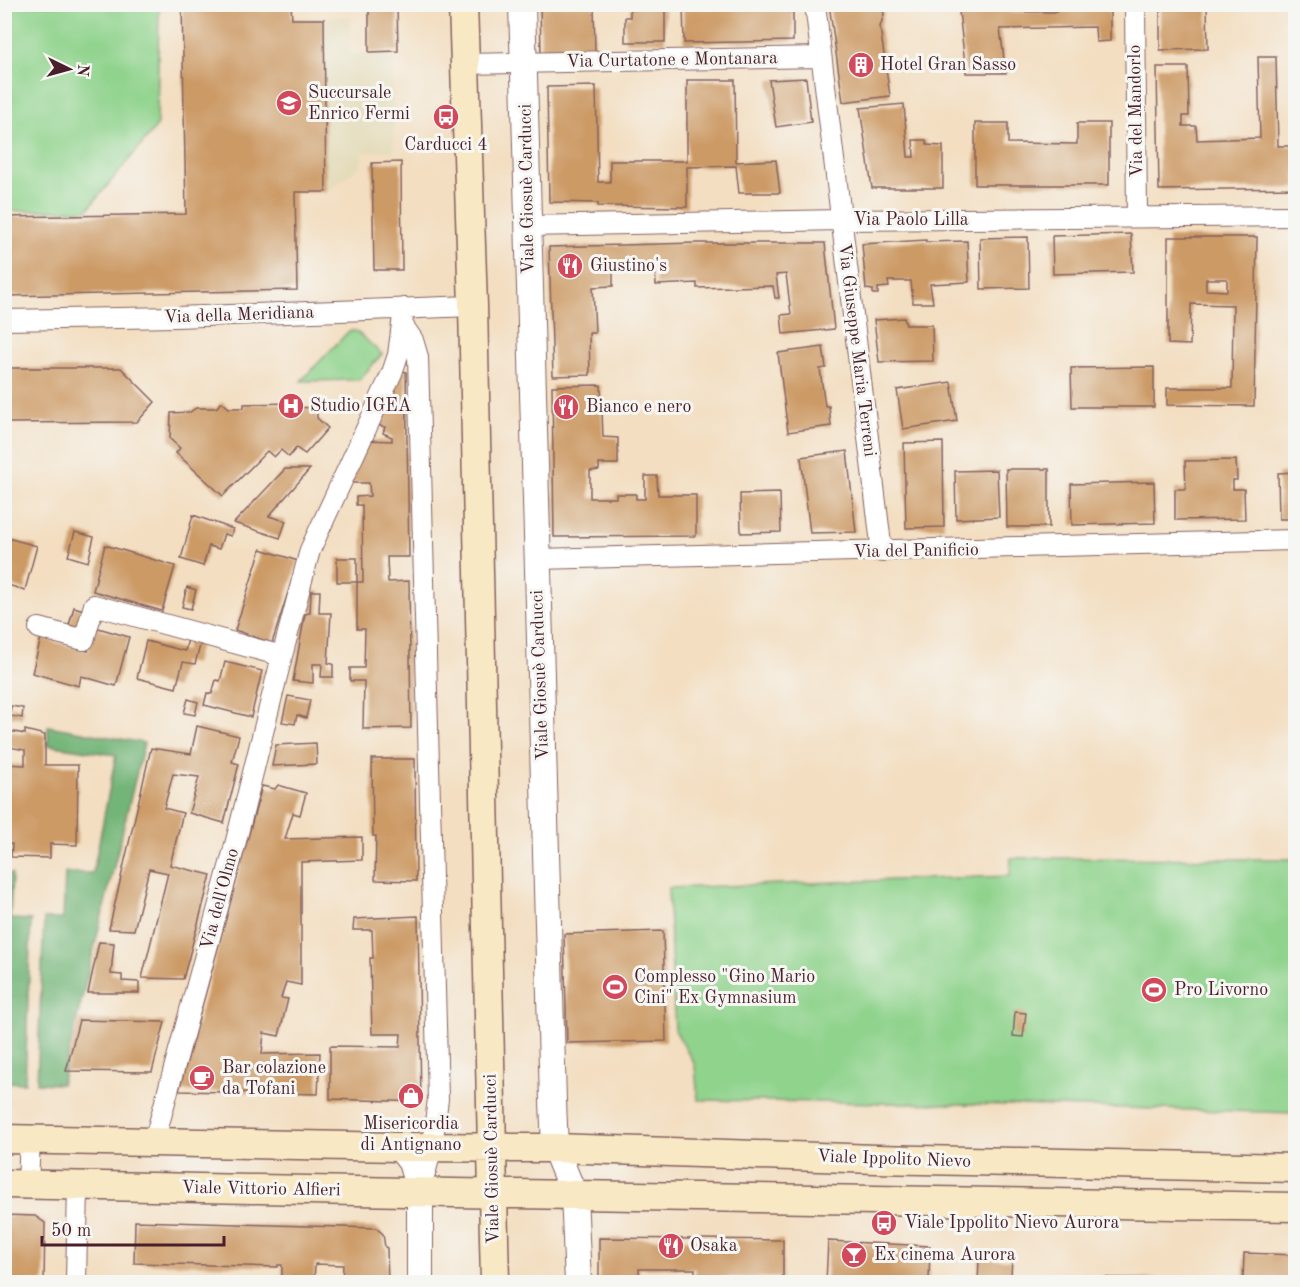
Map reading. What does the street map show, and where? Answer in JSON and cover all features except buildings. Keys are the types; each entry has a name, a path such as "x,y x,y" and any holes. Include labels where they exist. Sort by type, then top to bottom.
{"main road":[{"name":"Viale Giosuè Carducci","path":"463,4 495,1282"},
{"name":"Viale Vittorio Alfieri","path":"17,1139 493,1147"},
{"name":"Viale Ippolito Nievo","path":"493,1147 876,1159 1296,1168"},
{"name":"Viale Vittorio Alfieri","path":"16,1184 493,1194"},
{"path":"493,1194 1296,1206"}],"street":[{"name":"Viale Giosuè Carducci","path":"522,4 555,1148 574,1195 578,1282"},
{"name":"Via Giuseppe Maria Terreni","path":"815,4 882,552"},
{"name":"Via del Mandorlo","path":"1135,4 1137,217"},
{"name":"Via Curtatone e Montanara","path":"524,63 821,57"},
{"path":"464,64 524,63"},
{"name":"Via Paolo Lilla","path":"527,226 840,220 1296,216"},
{"name":"Via della Meridiana","path":"4,320 403,316 472,306"},
{"path":"403,316 418,357 438,1099 432,1147 420,1193 420,1282"},
{"name":"Via dell'Olmo","path":"154,1142 234,849 310,550 392,373 398,355 403,316"},
{"name":"Via del Panificio","path":"537,559 1296,540"},
{"path":"39,628 84,640 94,605 282,656"},
{"name":"Viale Vittorio Alfieri","path":"16,1184 17,1139"},
{"path":"399,1147 411,1162 420,1193"},
{"path":"76,1282 78,1186"}],"shaded area":[{"name":"Succursale Enrico Fermi","path":"182,5 291,5 292,19 350,17 350,54 393,53 394,151 362,152 361,166 326,192 295,192 297,290 187,292"}],"green space":[{"path":"4,5 159,5 157,126 87,210 5,211"},
{"path":"349,331 356,331 382,354 359,380 301,381"},
{"path":"48,726 144,743 61,1084 37,1083 44,919 63,919 65,873 93,873 116,755 48,745"},
{"path":"1011,858 1295,859 1295,1113 1015,1105 698,1100 695,1065 675,1030 668,888 1010,876"},
{"path":"5,874 12,874 10,919 31,920 25,1083 5,1082"}],"place":[{"name":"Hotel Gran Sasso","path":"861,65"},
{"name":"Succursale Enrico Fermi","path":"289,103"},
{"name":"Carducci 4","path":"446,117"},
{"name":"Giustino's","path":"570,266"},
{"name":"Studio IGEA","path":"291,406"},
{"name":"Bianco e nero","path":"566,407"},
{"name":"Complesso \"Gino Mario Cini\" Ex Gymnasium","path":"615,987"},
{"name":"Pro Livorno","path":"1154,990"},
{"name":"Bar colazione da Tofani","path":"202,1078"},
{"name":"Misericordia di Antignano","path":"411,1096"},
{"name":"Viale Ippolito Nievo Aurora","path":"884,1223"},
{"name":"Osaka","path":"671,1246"},
{"name":"Ex cinema Aurora","path":"854,1255"}]}
